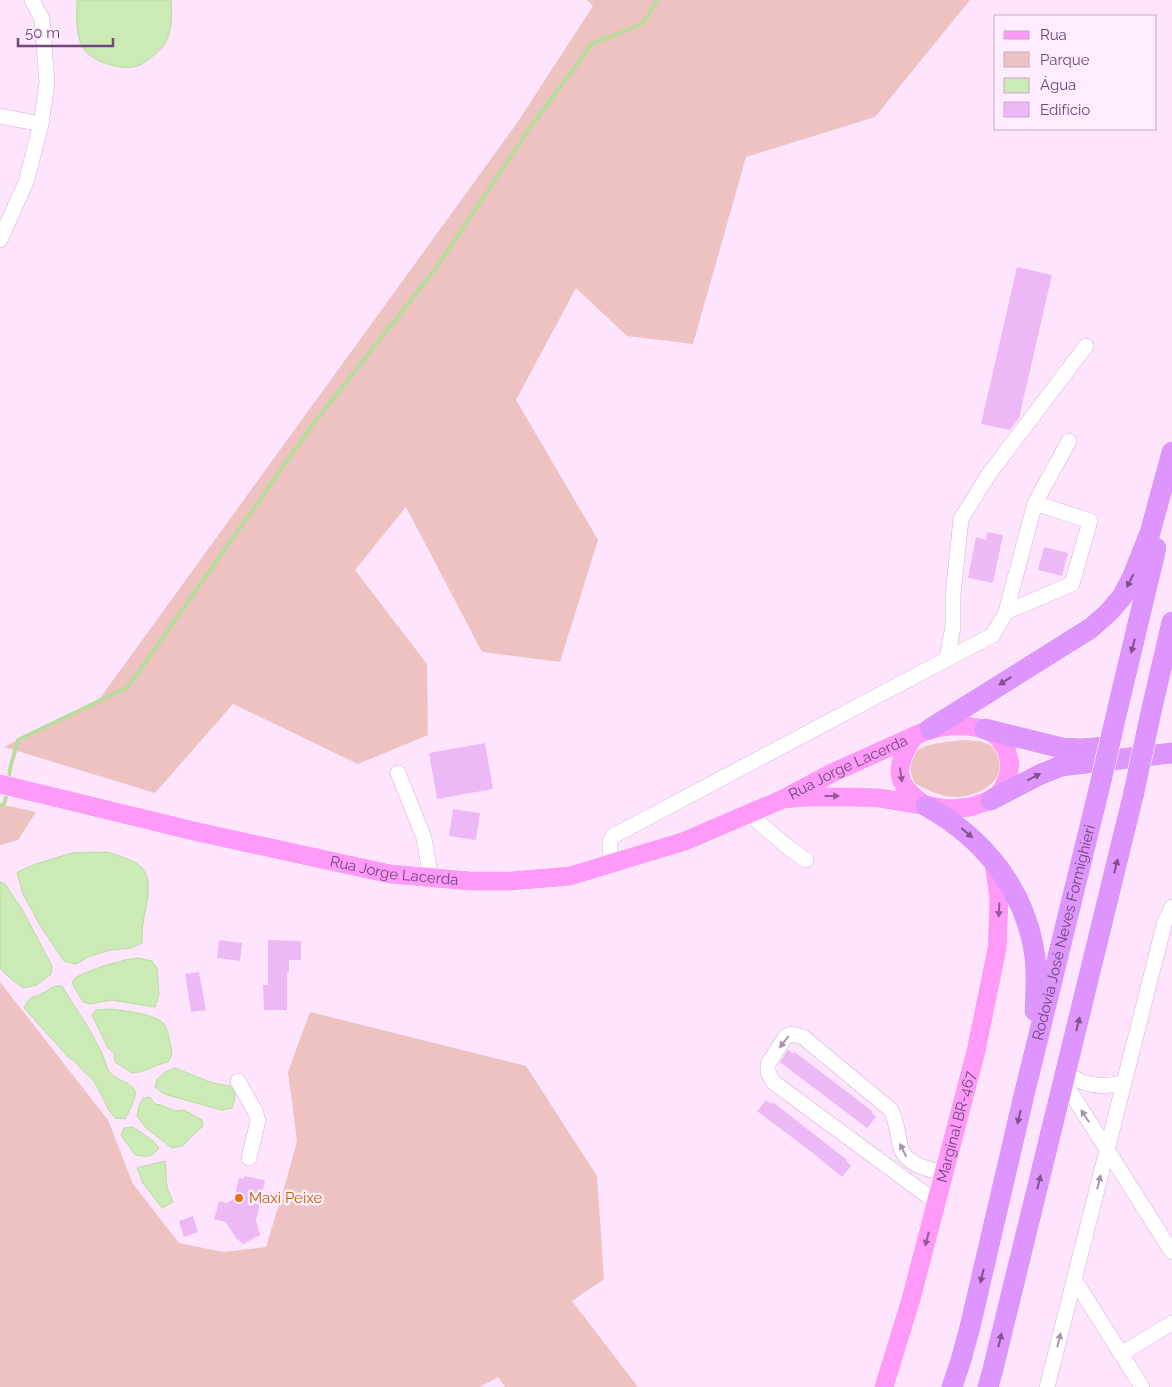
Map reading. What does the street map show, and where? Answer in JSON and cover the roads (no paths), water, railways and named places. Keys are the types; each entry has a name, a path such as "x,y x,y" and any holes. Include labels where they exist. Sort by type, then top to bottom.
{"highway":[{"path":"922,733 1091,628 1113,608 1122,597 1132,578 1150,533 1172,452"},
{"name":"Rodovia José Neves Formighieri","path":"952,1387 962,1360 970,1327 1172,479"},
{"path":"988,1387 1134,792 1172,622"},
{"path":"1151,712 1172,653"},
{"path":"985,729 1062,748 1081,749 1172,740"},
{"path":"990,800 1039,774 1061,766 1172,753"},
{"path":"926,806 971,836 1007,880 1017,897 1025,917 1035,957 1037,984 1024,1095"}],"main road":[{"path":"949,726 985,729 998,737 1006,749 1010,763 1008,778 1002,790 990,800 970,807 948,809 926,806 911,795 902,782 900,766 904,752 922,733 949,726"},
{"name":"Rua Jorge Lacerda","path":"5,785 198,832 390,874 470,881 540,878 570,876 685,841 783,799 834,772 922,733"},
{"name":"Rua Jorge Lacerda","path":"783,799 823,796 879,798 926,806"},
{"name":"Marginal BR-467","path":"884,1387 911,1299 976,1052 997,949 1000,900 994,862"}],"street":[{"path":"0,240 26,182 41,124 47,83 42,19 32,0"},
{"path":"0,116 41,124"},
{"path":"947,659 953,627 952,594 961,519 989,474 1086,346"},
{"path":"610,864 610,841 613,836 990,637 1006,612 1035,503 1069,441"},
{"path":"1006,612 1072,584 1090,521 1035,503"},
{"path":"398,773 424,838 432,879"},
{"path":"749,814 806,860"},
{"path":"1048,1387 1165,921 1172,908"},
{"path":"936,1202 773,1082 768,1072 768,1064 786,1036 792,1034 803,1037 891,1110 896,1120 900,1147 906,1157 920,1167 943,1173"},
{"path":"1065,1077 1097,1086 1124,1082"},
{"path":"1065,1077 1107,1150 1172,1250"},
{"path":"238,1081 256,1110 258,1121 249,1158"},
{"path":"915,1186 920,1167"},
{"path":"1074,1279 1142,1387"},
{"path":"1122,1354 1172,1323"}],"water":[{"path":"77,0 171,0 170,27 166,42 154,55 140,65 133,67 116,66 99,61 86,52 80,41 77,23"},
{"path":"107,852 136,863 143,869 146,875 148,888 142,943 131,948 111,950 90,956 76,964 64,961 41,927 23,894 17,872 72,853"},
{"path":"0,882 5,884 23,911 52,966 51,974 37,985 23,988 0,968"},
{"path":"138,958 152,961 157,968 159,995 155,1007 111,1000 90,1004 83,1002 72,983 75,978 92,970 124,960"},
{"path":"55,986 62,986 84,1020 111,1074 133,1087 135,1091 134,1101 125,1119 115,1118 98,1087 24,1008 30,999"},
{"path":"110,1009 146,1015 164,1024 172,1054 168,1062 132,1073 115,1062 114,1053 108,1048 92,1015 96,1010"},
{"path":"175,1068 213,1083 230,1086 235,1096 232,1108 221,1110 164,1094 155,1087 157,1079 167,1071"},
{"path":"150,1097 155,1104 175,1111 184,1110 202,1120 203,1126 182,1146 172,1148 145,1127 137,1116 143,1098"},
{"path":"133,1127 153,1141 159,1148 154,1154 146,1156 135,1155 121,1135 124,1128"},
{"path":"165,1161 167,1187 173,1202 162,1208 143,1183 137,1168"}],"waterway":[{"path":"8,781 18,740 128,687 311,427 436,268 532,125 592,44 642,24 658,0"},
{"path":"0,807 5,802 7,791"}],"place":[{"name":"Maxi Peixe","path":"239,1198"}]}
